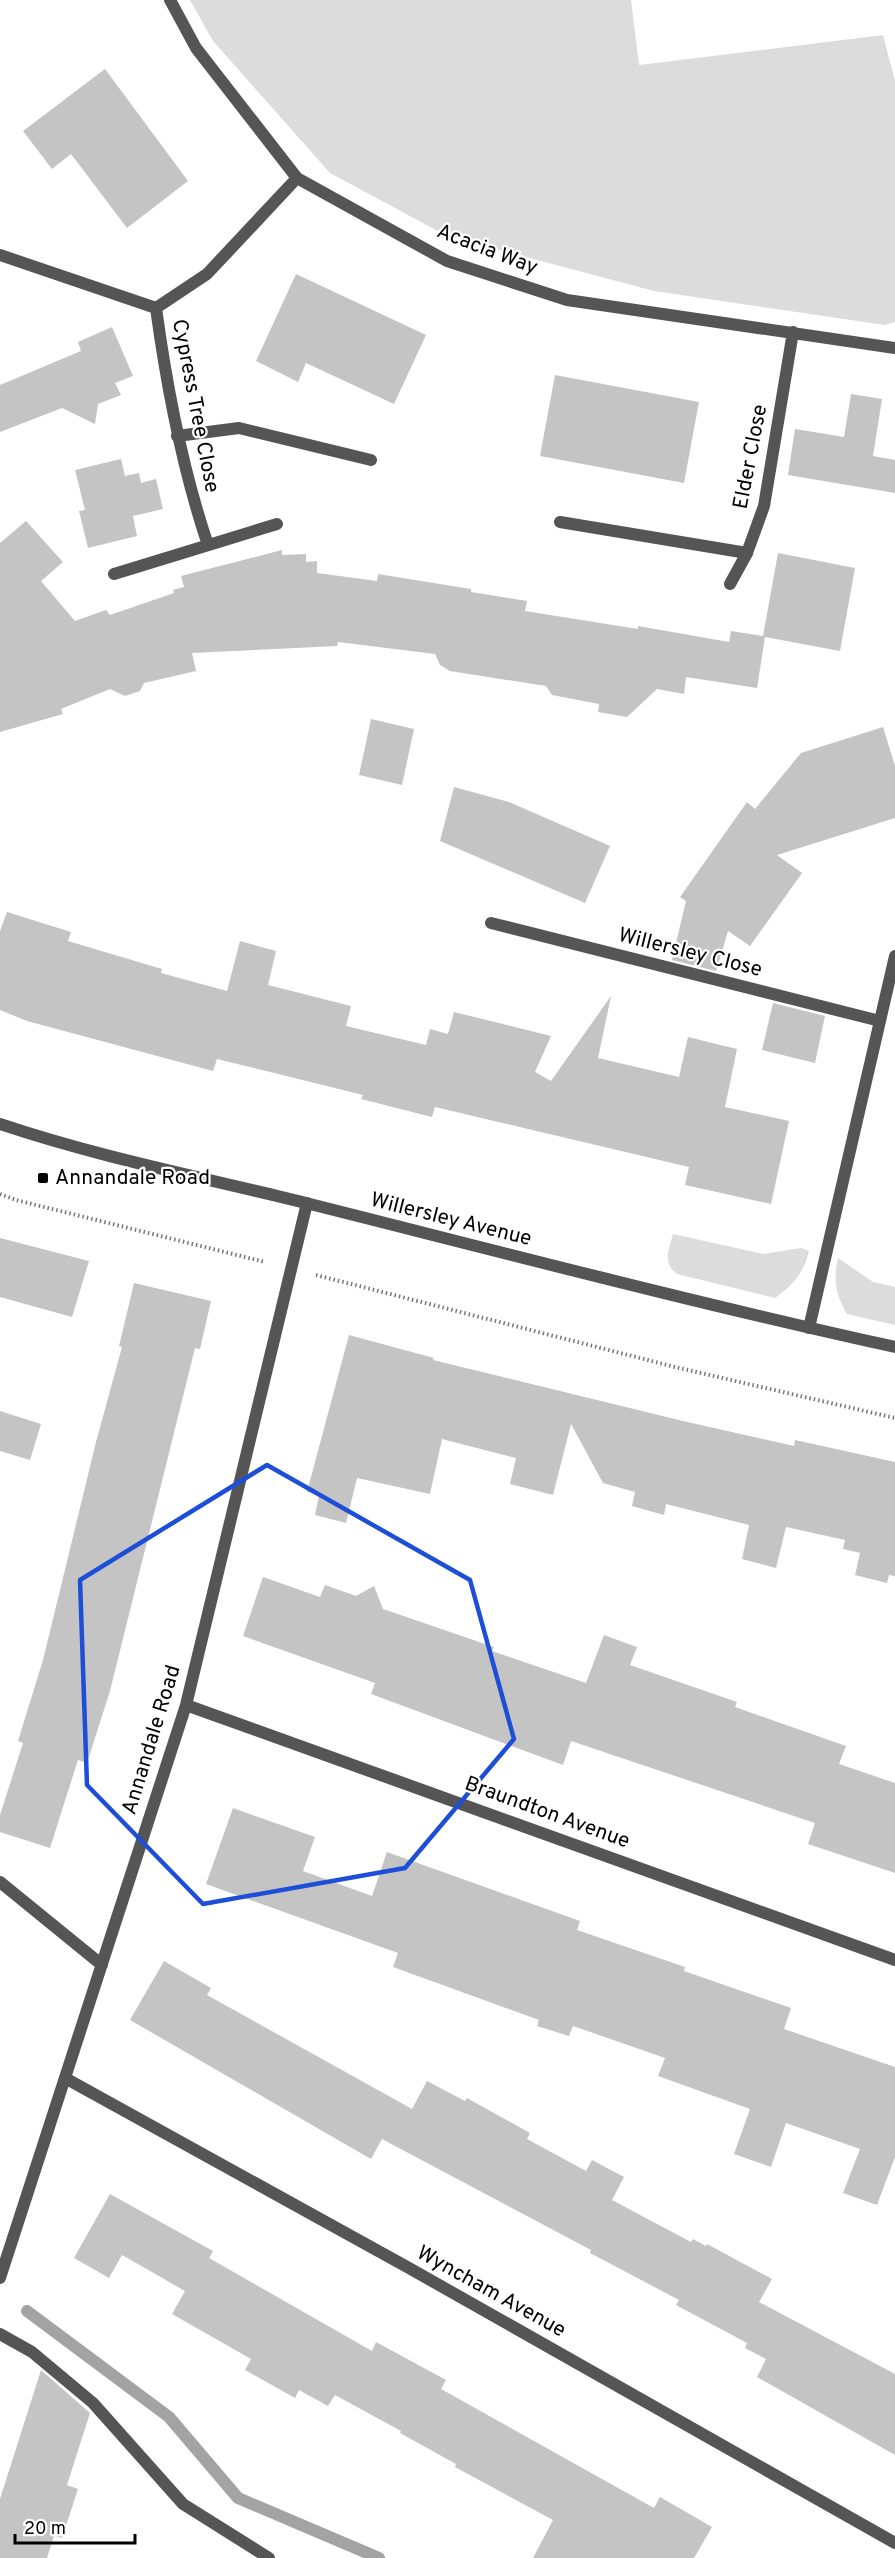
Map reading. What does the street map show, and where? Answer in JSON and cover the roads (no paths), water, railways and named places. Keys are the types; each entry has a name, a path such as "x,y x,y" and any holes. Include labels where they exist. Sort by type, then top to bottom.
{"street":[{"name":"Acacia Way","path":"170,0 196,48 297,178 447,261 567,300 895,348"},
{"path":"0,255 156,308 207,274 297,178"},
{"name":"Cypress Tree Close","path":"156,308 177,436 191,495 208,545"},
{"name":"Elder Close","path":"730,584 747,553 764,506 793,332"},
{"path":"177,436 239,428 371,460"},
{"path":"560,522 747,553"},
{"path":"114,574 277,524"},
{"name":"Willersley Close","path":"491,924 880,1021"},
{"path":"809,1328 895,956"},
{"name":"Willersley Avenue","path":"0,1125 111,1156 307,1203 609,1281 895,1347"},
{"name":"Annandale Road","path":"0,2278 186,1705 307,1203"},
{"name":"Braundton Avenue","path":"186,1705 895,1960"},
{"path":"0,1881 102,1965"},
{"name":"Wyncham Avenue","path":"65,2078 409,2268 625,2393 895,2543"},
{"path":"0,2334 32,2352 93,2403 183,2504 269,2558"}],"waterway":[{"path":"27,2311 169,2417 238,2498 379,2558"}],"place":[{"name":"Annandale Road","path":"43,1178"}]}
